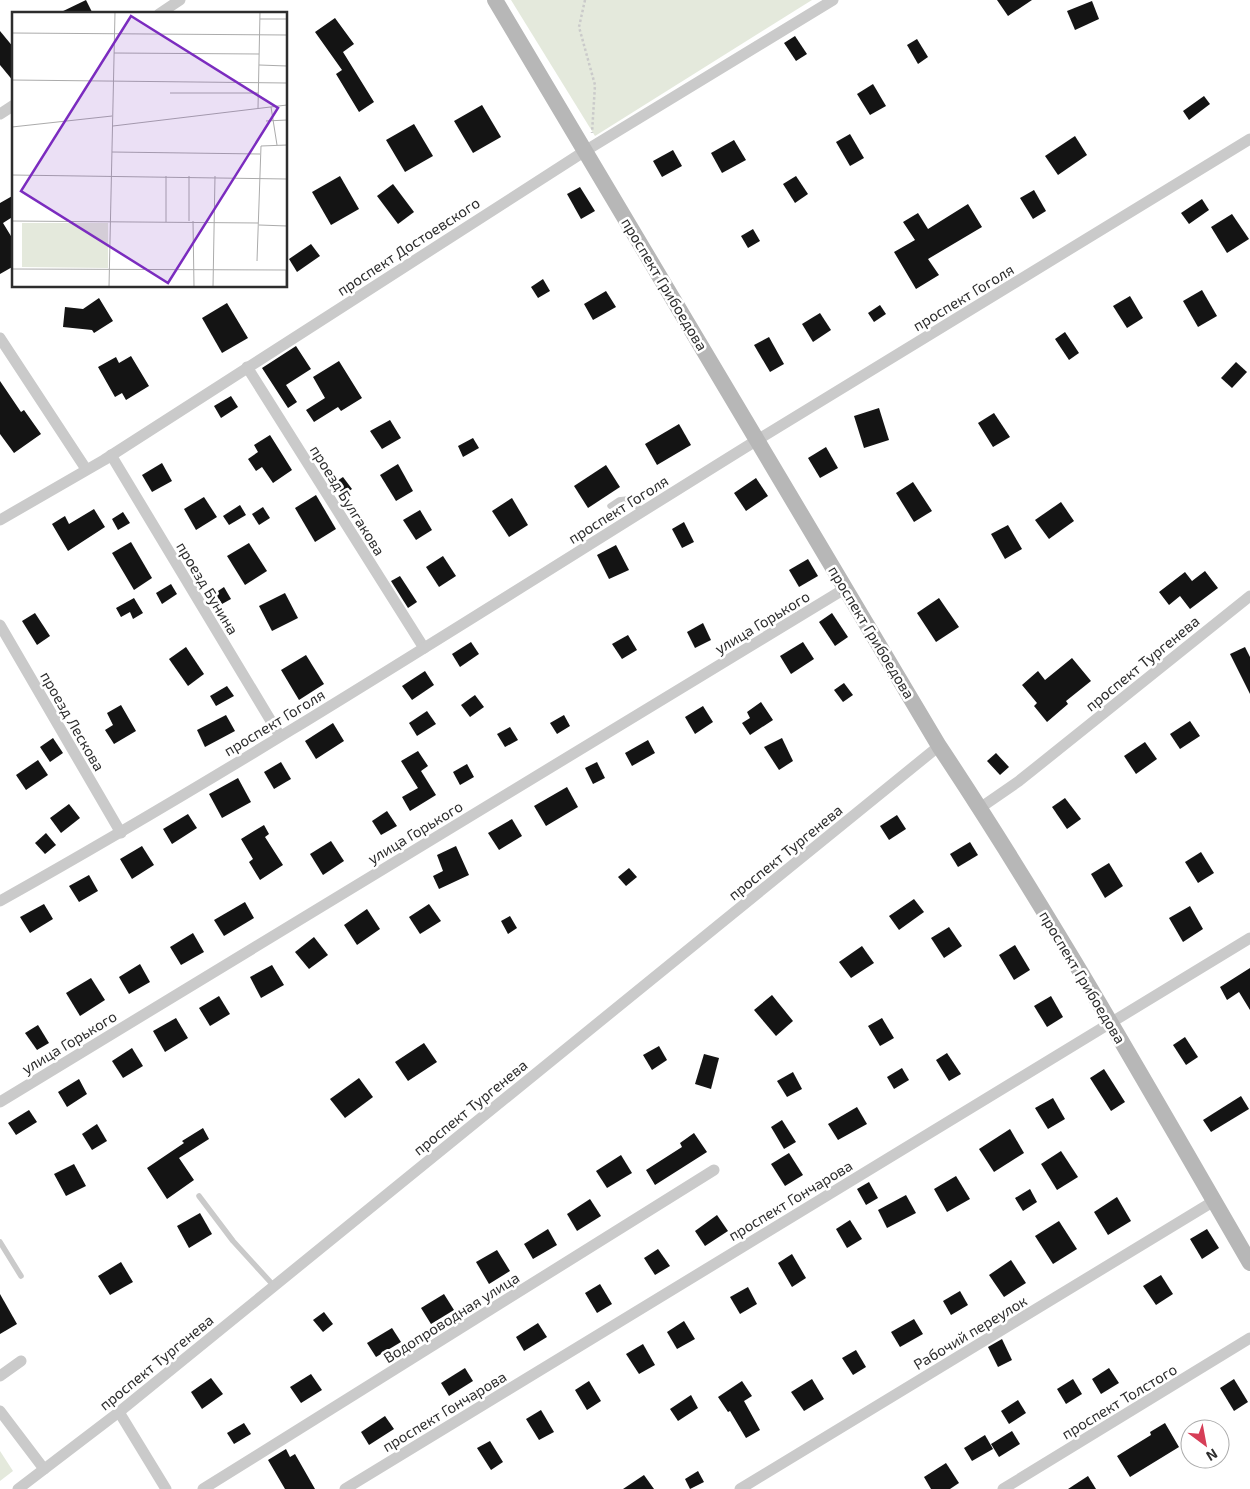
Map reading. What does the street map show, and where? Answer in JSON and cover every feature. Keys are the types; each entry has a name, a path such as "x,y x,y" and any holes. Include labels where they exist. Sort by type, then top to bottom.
{"street":[{"path":"162,12 180,0"},
{"name":"проспект Грибоедова","path":"495,0 588,149 939,746 980,808 1111,1022 1250,1263"},
{"name":"проспект Достоевского","path":"0,520 111,455 588,149 833,0"},
{"path":"0,114 12,106"},
{"name":"проспект Гоголя","path":"0,901 121,833 1250,139"},
{"path":"0,338 86,469"},
{"name":"проезд Булгакова","path":"247,367 424,648"},
{"name":"проезд Бунина","path":"111,455 280,736"},
{"name":"улица Горького","path":"0,1102 846,588"},
{"name":"проспект Тургенева","path":"980,808 1019,781 1250,596"},
{"name":"проезд Лескова","path":"0,625 121,833"},
{"name":"проспект Тургенева","path":"18,1489 119,1412 939,746"},
{"name":"проспект Гончарова","path":"345,1489 1250,938"},
{"name":"Водопроводная улица","path":"203,1489 714,1170"},
{"name":"Рабочий переулок","path":"740,1489 1214,1201"},
{"name":"проспект Толстого","path":"1003,1489 1250,1338"},
{"path":"0,1376 21,1361"},
{"path":"0,1411 44,1469"},
{"path":"119,1412 166,1489"}],"lane":[{"path":"610,506 619,500 627,499 643,512"},
{"path":"199,1196 232,1241 274,1286"},
{"path":"0,1242 21,1276"}],"path":[{"path":"584,0 579,27 595,85 588,149"}],"shaded area":[{"path":"511,0 812,0 595,136"},
{"path":"0,1451 13,1471 0,1481"}],"building":[{"path":"86,0 92,12 61,12"},
{"path":"997,0 1032,0 1008,16"},
{"path":"1092,1 1099,19 1075,30 1067,11"},
{"path":"335,18 354,44 343,52 374,102 359,112 336,74 342,70 315,32"},
{"path":"0,31 12,46 12,80 0,65"},
{"path":"795,36 807,54 796,61 784,43"},
{"path":"917,39 928,57 918,64 907,45"},
{"path":"873,84 886,106 870,115 857,94"},
{"path":"1204,96 1210,104 1189,120 1183,111"},
{"path":"482,105 501,137 473,153 454,121"},
{"path":"414,124 433,156 405,172 386,140"},
{"path":"850,134 864,158 850,166 836,142"},
{"path":"1075,136 1087,155 1058,175 1045,156"},
{"path":"734,140 746,160 722,173 711,153"},
{"path":"673,150 682,166 662,177 653,161"},
{"path":"340,176 359,209 331,225 312,192"},
{"path":"796,176 808,194 795,203 783,184"},
{"path":"393,184 414,212 398,224 377,196"},
{"path":"580,187 595,211 581,219 567,194"},
{"path":"1034,190 1046,211 1033,219 1020,198"},
{"path":"12,196 12,217 3,223 12,238 12,267 0,274 0,203"},
{"path":"1202,199 1209,210 1189,224 1181,213"},
{"path":"968,204 982,227 928,259 939,275 916,289 894,252 915,240 903,222 918,213 928,229"},
{"path":"1232,214 1249,239 1227,253 1211,227"},
{"path":"753,229 760,241 748,248 741,236"},
{"path":"311,244 320,256 297,272 289,259"},
{"path":"543,279 550,291 538,298 531,287"},
{"path":"1202,290 1217,316 1198,327 1183,301"},
{"path":"606,291 616,307 593,320 584,304"},
{"path":"1130,296 1143,318 1127,328 1113,306"},
{"path":"99,298 113,321 94,333 92,330 63,327 65,307 83,309"},
{"path":"227,303 248,338 222,353 202,318"},
{"path":"880,305 886,314 874,322 868,313"},
{"path":"820,313 831,330 813,342 802,324"},
{"path":"1065,332 1079,353 1069,360 1055,339"},
{"path":"769,337 784,364 770,372 754,345"},
{"path":"296,346 311,369 286,385 297,402 288,408 262,368"},
{"path":"131,356 149,386 126,400 122,393 115,397 98,367 116,357 119,363"},
{"path":"339,361 362,398 341,411 338,407 314,422 306,410 325,398 313,377"},
{"path":"1236,362 1247,372 1232,388 1221,378"},
{"path":"0,381 21,412 24,410 41,434 14,453 0,434"},
{"path":"231,396 238,407 221,418 214,406"},
{"path":"879,408 889,440 864,448 854,416"},
{"path":"994,413 1010,437 993,447 978,423"},
{"path":"390,420 401,438 382,449 370,431"},
{"path":"679,424 691,445 657,465 645,444"},
{"path":"270,435 292,470 273,483 262,467 256,471 248,459 258,452 254,445"},
{"path":"473,438 479,448 463,457 458,446"},
{"path":"826,447 838,468 820,478 808,458"},
{"path":"162,463 172,481 152,492 142,475"},
{"path":"398,464 413,491 396,501 380,475"},
{"path":"606,465 620,487 588,508 574,486"},
{"path":"343,477 352,489 343,495 334,483"},
{"path":"756,478 768,496 746,511 734,493"},
{"path":"913,482 932,511 914,522 896,493"},
{"path":"316,495 336,529 315,542 295,508"},
{"path":"204,497 217,517 196,530 184,509"},
{"path":"512,498 528,525 509,537 492,511"},
{"path":"1061,502 1074,521 1049,539 1035,520"},
{"path":"240,505 246,515 229,525 223,516"},
{"path":"263,507 270,518 259,525 252,514"},
{"path":"94,509 105,527 68,551 52,524 65,516 69,524"},
{"path":"420,510 432,530 416,540 403,520"},
{"path":"123,512 130,523 118,530 112,519"},
{"path":"684,522 694,542 682,548 672,529"},
{"path":"1008,525 1022,549 1005,559 991,534"},
{"path":"131,542 152,578 134,590 112,553"},
{"path":"249,543 267,571 245,585 227,556"},
{"path":"616,545 629,570 609,579 597,555"},
{"path":"443,556 456,576 439,587 426,567"},
{"path":"808,559 818,576 799,587 789,570"},
{"path":"1205,571 1218,588 1190,609 1180,596 1169,605 1159,592 1185,572 1192,581"},
{"path":"400,576 417,602 408,608 391,581"},
{"path":"171,584 177,594 162,604 156,593"},
{"path":"224,587 231,599 222,604 215,593"},
{"path":"285,593 298,618 272,631 259,606"},
{"path":"134,598 143,613 133,619 130,612 121,617 116,608"},
{"path":"939,598 959,627 936,642 917,613"},
{"path":"35,613 50,636 37,645 22,621"},
{"path":"832,613 848,637 835,646 819,622"},
{"path":"703,623 711,640 695,648 687,632"},
{"path":"628,635 637,650 622,659 612,644"},
{"path":"471,642 479,654 460,667 452,654"},
{"path":"803,642 814,659 791,674 780,656"},
{"path":"186,647 204,674 188,686 169,659"},
{"path":"1245,647 1250,657 1250,694 1230,654"},
{"path":"306,655 324,684 299,700 281,670"},
{"path":"1072,658 1091,681 1066,701 1068,704 1047,722 1034,706 1037,703 1022,685 1038,671 1045,680"},
{"path":"425,671 434,685 412,700 402,686"},
{"path":"844,683 853,695 843,702 834,690"},
{"path":"227,686 234,696 216,706 210,696"},
{"path":"475,695 484,707 470,717 461,705"},
{"path":"761,702 773,720 750,735 742,723 750,718 747,712"},
{"path":"121,705 136,731 114,744 105,730 113,725 107,713"},
{"path":"703,706 713,722 695,734 685,717"},
{"path":"427,711 436,724 417,736 409,723"},
{"path":"226,715 235,731 205,747 197,730"},
{"path":"564,715 570,726 557,734 550,723"},
{"path":"1190,721 1200,736 1180,749 1170,734"},
{"path":"333,723 344,741 316,759 305,741"},
{"path":"510,727 518,740 505,747 497,734"},
{"path":"53,738 63,753 50,762 40,747"},
{"path":"782,738 793,761 779,770 764,747"},
{"path":"648,740 655,753 632,766 625,753"},
{"path":"1145,742 1157,759 1136,774 1124,756"},
{"path":"418,751 428,766 421,771 436,795 410,811 402,797 418,788 401,761"},
{"path":"996,753 1009,767 1000,775 987,761"},
{"path":"38,760 48,775 26,790 16,775"},
{"path":"281,762 291,779 274,789 264,772"},
{"path":"597,762 605,778 593,784 585,768"},
{"path":"467,764 474,777 460,785 453,772"},
{"path":"238,778 251,802 222,818 209,794"},
{"path":"567,787 578,807 546,826 534,806"},
{"path":"1065,798 1081,819 1067,829 1052,807"},
{"path":"69,804 80,818 61,833 50,818"},
{"path":"387,811 397,826 381,835 372,821"},
{"path":"188,814 197,828 172,844 163,829"},
{"path":"897,815 906,829 889,840 880,826"},
{"path":"512,819 522,836 499,850 488,833"},
{"path":"264,825 269,834 265,837 283,865 260,880 249,862 253,859 241,839"},
{"path":"46,833 56,845 45,854 35,843"},
{"path":"331,841 344,861 323,875 310,854"},
{"path":"970,842 978,855 958,867 950,854"},
{"path":"142,846 154,865 132,879 120,859"},
{"path":"456,846 469,875 439,889 433,876 443,871 437,855"},
{"path":"1201,852 1214,873 1198,883 1185,862"},
{"path":"1109,863 1123,886 1105,898 1091,874"},
{"path":"629,868 637,877 626,886 618,877"},
{"path":"89,875 98,891 79,902 69,886"},
{"path":"914,899 924,912 899,930 889,916"},
{"path":"245,902 254,918 224,936 214,920"},
{"path":"44,904 53,919 30,933 20,917"},
{"path":"429,904 441,921 420,934 409,917"},
{"path":"1190,906 1203,929 1183,942 1169,918"},
{"path":"367,909 380,929 357,945 344,925"},
{"path":"510,916 517,928 508,934 501,921"},
{"path":"949,927 962,946 944,958 931,938"},
{"path":"193,933 204,952 181,965 170,947"},
{"path":"314,937 328,955 309,969 295,952"},
{"path":"1015,945 1030,970 1014,980 999,955"},
{"path":"862,946 874,963 851,978 839,962"},
{"path":"140,964 150,982 129,994 119,977"},
{"path":"272,965 284,985 261,998 250,977"},
{"path":"1250,968 1250,1010 1239,992 1227,1000 1220,987"},
{"path":"91,978 105,1000 80,1016 66,993"},
{"path":"772,995 793,1021 776,1036 754,1010"},
{"path":"219,996 230,1014 210,1026 199,1008"},
{"path":"1051,996 1063,1017 1047,1027 1034,1006"},
{"path":"176,1018 188,1038 165,1052 153,1031"},
{"path":"882,1018 894,1038 880,1046 868,1026"},
{"path":"38,1025 49,1043 37,1050 25,1033"},
{"path":"1185,1037 1198,1057 1186,1065 1173,1045"},
{"path":"424,1043 437,1062 408,1081 395,1062"},
{"path":"659,1046 667,1060 652,1070 643,1055"},
{"path":"132,1048 143,1066 123,1078 112,1061"},
{"path":"947,1053 961,1074 949,1081 936,1060"},
{"path":"704,1054 719,1058 711,1089 695,1084"},
{"path":"902,1068 909,1080 894,1089 887,1077"},
{"path":"1104,1069 1125,1102 1111,1111 1090,1078"},
{"path":"793,1072 802,1089 787,1097 777,1081"},
{"path":"359,1078 373,1097 345,1118 330,1099"},
{"path":"79,1079 87,1094 67,1107 58,1092"},
{"path":"1241,1096 1249,1109 1211,1132 1203,1120"},
{"path":"1053,1098 1065,1119 1048,1129 1035,1108"},
{"path":"857,1107 867,1124 838,1140 828,1124"},
{"path":"29,1110 37,1122 16,1135 8,1123"},
{"path":"782,1120 796,1142 784,1149 771,1127"},
{"path":"97,1124 107,1141 92,1150 82,1134"},
{"path":"203,1128 209,1139 179,1158 194,1180 167,1199 147,1168 184,1143 182,1141"},
{"path":"1010,1129 1024,1153 994,1172 979,1149"},
{"path":"694,1133 707,1152 655,1185 646,1170 682,1147 680,1143"},
{"path":"1061,1151 1078,1177 1057,1190 1041,1164"},
{"path":"789,1153 803,1175 785,1186 771,1164"},
{"path":"621,1155 632,1173 607,1188 596,1171"},
{"path":"74,1164 86,1186 66,1196 54,1174"},
{"path":"956,1176 970,1199 947,1212 934,1189"},
{"path":"869,1182 878,1198 866,1205 857,1189"},
{"path":"1030,1189 1037,1202 1023,1211 1015,1198"},
{"path":"906,1195 916,1213 887,1228 878,1210"},
{"path":"1117,1197 1131,1221 1108,1235 1094,1212"},
{"path":"590,1199 601,1216 577,1231 567,1214"},
{"path":"200,1213 212,1234 189,1248 177,1226"},
{"path":"717,1215 728,1231 705,1246 695,1231"},
{"path":"850,1220 862,1239 847,1248 836,1229"},
{"path":"1059,1221 1077,1249 1053,1264 1035,1236"},
{"path":"548,1229 557,1245 533,1259 524,1244"},
{"path":"1207,1229 1219,1248 1202,1259 1190,1239"},
{"path":"658,1249 670,1266 655,1275 644,1258"},
{"path":"497,1250 510,1271 489,1284 476,1262"},
{"path":"792,1254 806,1278 792,1287 778,1263"},
{"path":"1011,1260 1026,1283 1004,1297 989,1275"},
{"path":"121,1262 133,1282 110,1295 98,1276"},
{"path":"1161,1275 1173,1294 1156,1305 1143,1286"},
{"path":"600,1284 612,1304 597,1313 585,1293"},
{"path":"748,1287 757,1304 740,1314 730,1297"},
{"path":"960,1291 968,1305 951,1315 943,1301"},
{"path":"0,1294 17,1324 0,1334"},
{"path":"444,1294 454,1310 431,1324 421,1308"},
{"path":"324,1312 333,1324 323,1332 313,1320"},
{"path":"914,1319 923,1334 900,1347 891,1332"},
{"path":"684,1321 695,1339 677,1349 667,1332"},
{"path":"538,1323 547,1337 524,1351 516,1337"},
{"path":"392,1328 401,1342 376,1357 367,1343"},
{"path":"1002,1339 1012,1360 998,1367 988,1347"},
{"path":"643,1344 655,1365 639,1374 626,1354"},
{"path":"856,1350 866,1367 853,1375 842,1358"},
{"path":"465,1368 473,1381 449,1396 441,1383"},
{"path":"1109,1368 1119,1383 1101,1394 1092,1379"},
{"path":"311,1374 322,1390 301,1403 290,1387"},
{"path":"211,1378 223,1394 202,1409 191,1392"},
{"path":"812,1379 824,1399 804,1411 791,1392"},
{"path":"1073,1379 1082,1394 1066,1404 1057,1389"},
{"path":"1234,1379 1248,1402 1234,1411 1220,1388"},
{"path":"589,1381 601,1401 587,1410 575,1390"},
{"path":"742,1381 752,1396 744,1401 760,1430 746,1438 730,1411 728,1412 718,1397"},
{"path":"691,1395 698,1408 678,1421 670,1409"},
{"path":"1018,1400 1026,1413 1009,1424 1001,1411"},
{"path":"541,1410 554,1432 539,1440 526,1419"},
{"path":"385,1416 394,1429 369,1445 361,1432"},
{"path":"244,1423 251,1434 234,1444 227,1433"},
{"path":"1165,1423 1179,1447 1130,1477 1117,1456 1151,1435 1150,1432"},
{"path":"1012,1431 1020,1444 999,1457 991,1444"},
{"path":"985,1435 993,1449 972,1461 964,1448"},
{"path":"490,1441 503,1462 491,1470 477,1448"},
{"path":"286,1449 290,1457 295,1454 315,1489 285,1489 268,1460"},
{"path":"946,1463 959,1483 950,1489 931,1489 924,1477"},
{"path":"698,1471 704,1482 690,1489 685,1479"},
{"path":"644,1475 654,1489 623,1489"},
{"path":"1088,1476 1096,1489 1068,1489"}]}
